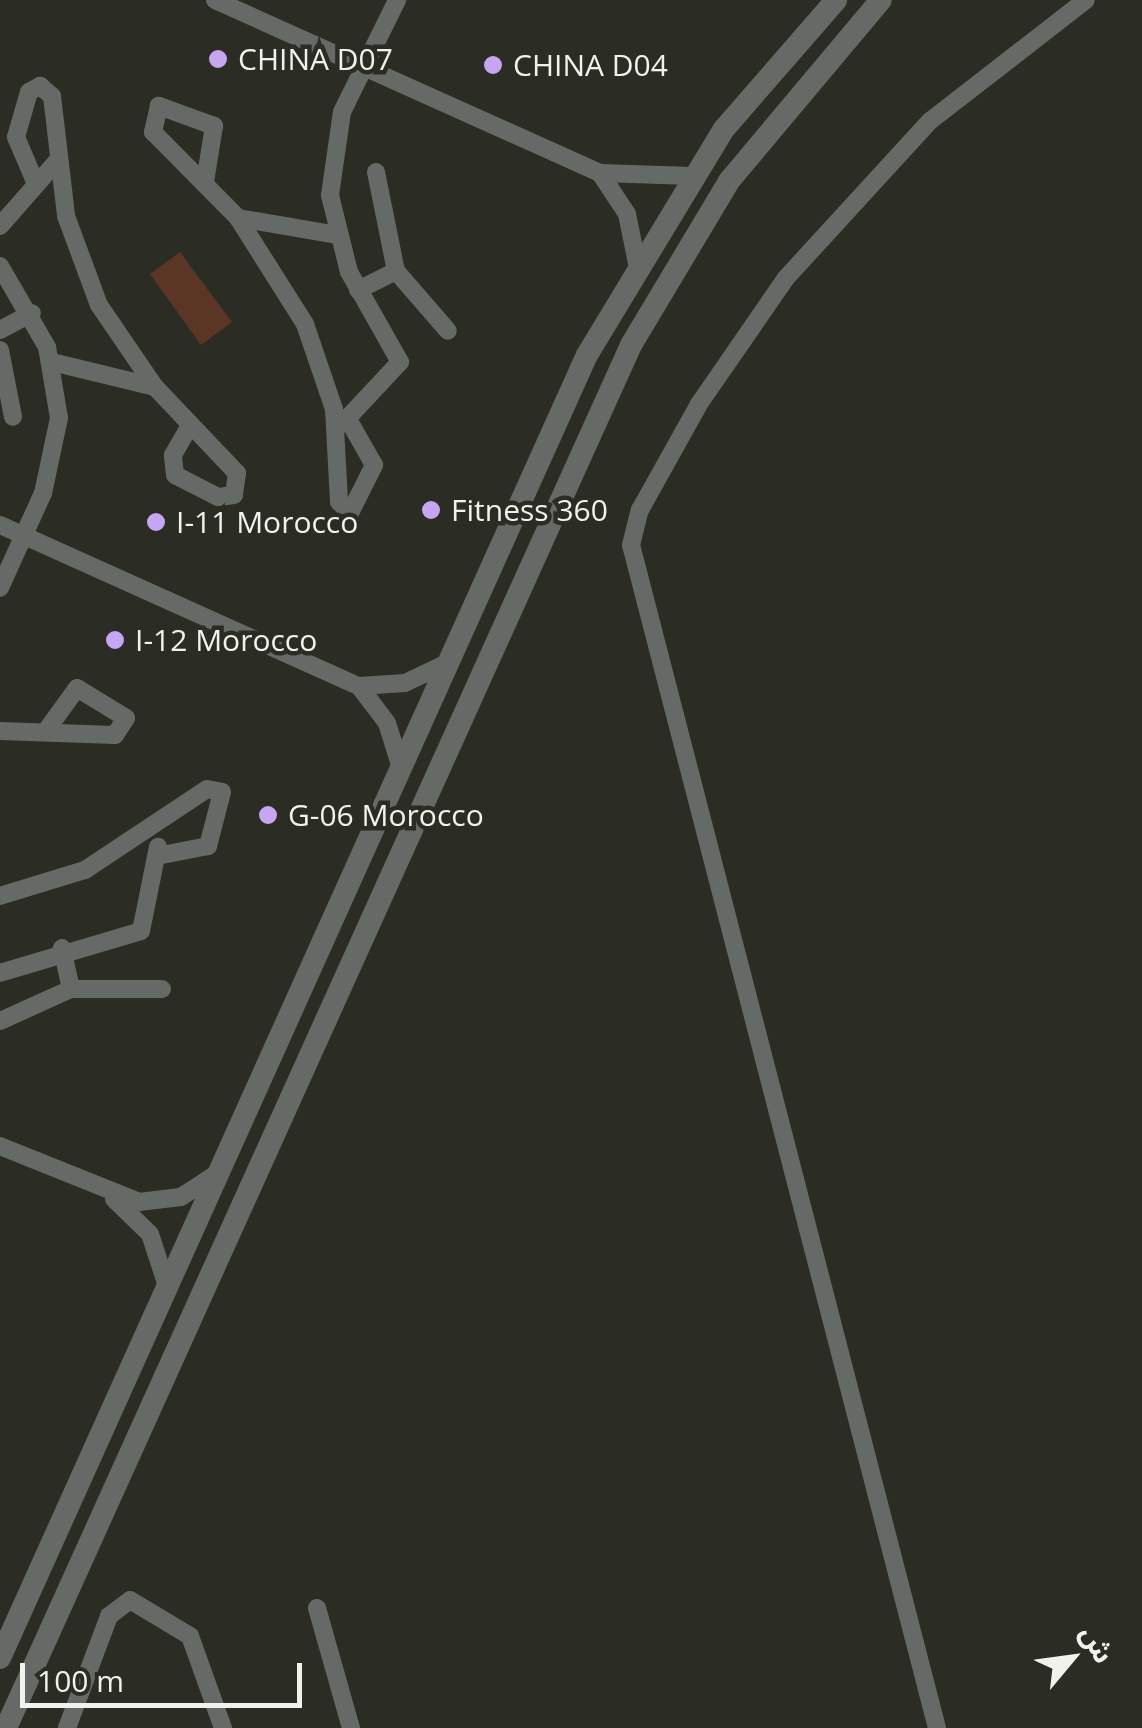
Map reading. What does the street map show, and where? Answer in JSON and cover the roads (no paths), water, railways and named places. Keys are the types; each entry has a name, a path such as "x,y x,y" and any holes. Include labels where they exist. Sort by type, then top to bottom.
{"street":[{"path":"215,0 600,173 692,176"},
{"path":"205,182 214,126 158,106 153,132 238,218 305,324 343,424 400,355 358,290 337,235 332,156 360,65 397,0"},
{"path":"0,1658 447,663 637,263 692,176 836,0"},
{"path":"843,38 864,0"},
{"path":"13,1721 74,1566 311,1054 631,345 729,181 843,38 880,0"},
{"path":"938,1728 632,545 640,510 699,404 798,264 930,122 1086,0"},
{"path":"36,184 16,144 36,87 52,96 58,160 86,275 155,387 190,426"},
{"path":"0,226 58,160"},
{"path":"376,172 396,271 448,331"},
{"path":"600,173 627,214 637,263"},
{"path":"238,218 337,235"},
{"path":"0,266 32,313 52,362 58,436 27,537 0,588"},
{"path":"358,290 396,271"},
{"path":"0,330 32,313"},
{"path":"0,350 13,417"},
{"path":"52,362 155,387"},
{"path":"0,525 359,686 405,683 447,663"},
{"path":"359,686 388,724 401,768"},
{"path":"0,730 46,731"},
{"path":"0,896 85,870 160,826 206,789 226,797 203,851 157,856"},
{"path":"3,966 141,931 160,826"},
{"path":"62,948 71,990"},
{"path":"311,1054 295,1054 292,1044 317,958"},
{"path":"0,1021 71,990 162,989"},
{"path":"0,1146 110,1196 150,1234 167,1286"},
{"path":"110,1196 167,1201 217,1174"},
{"path":"74,1566 90,1500 76,1492"},
{"path":"66,1728 108,1616 130,1600 190,1636 223,1728"},
{"path":"318,1608 350,1727"}],"place":[{"name":"CHINA D07","path":"218,59"},
{"name":"CHINA D04","path":"493,65"},
{"name":"Fitness 360","path":"431,510"},
{"name":"I-11 Morocco","path":"156,522"},
{"name":"I-12 Morocco","path":"115,640"},
{"name":"G-06 Morocco","path":"268,815"}]}
